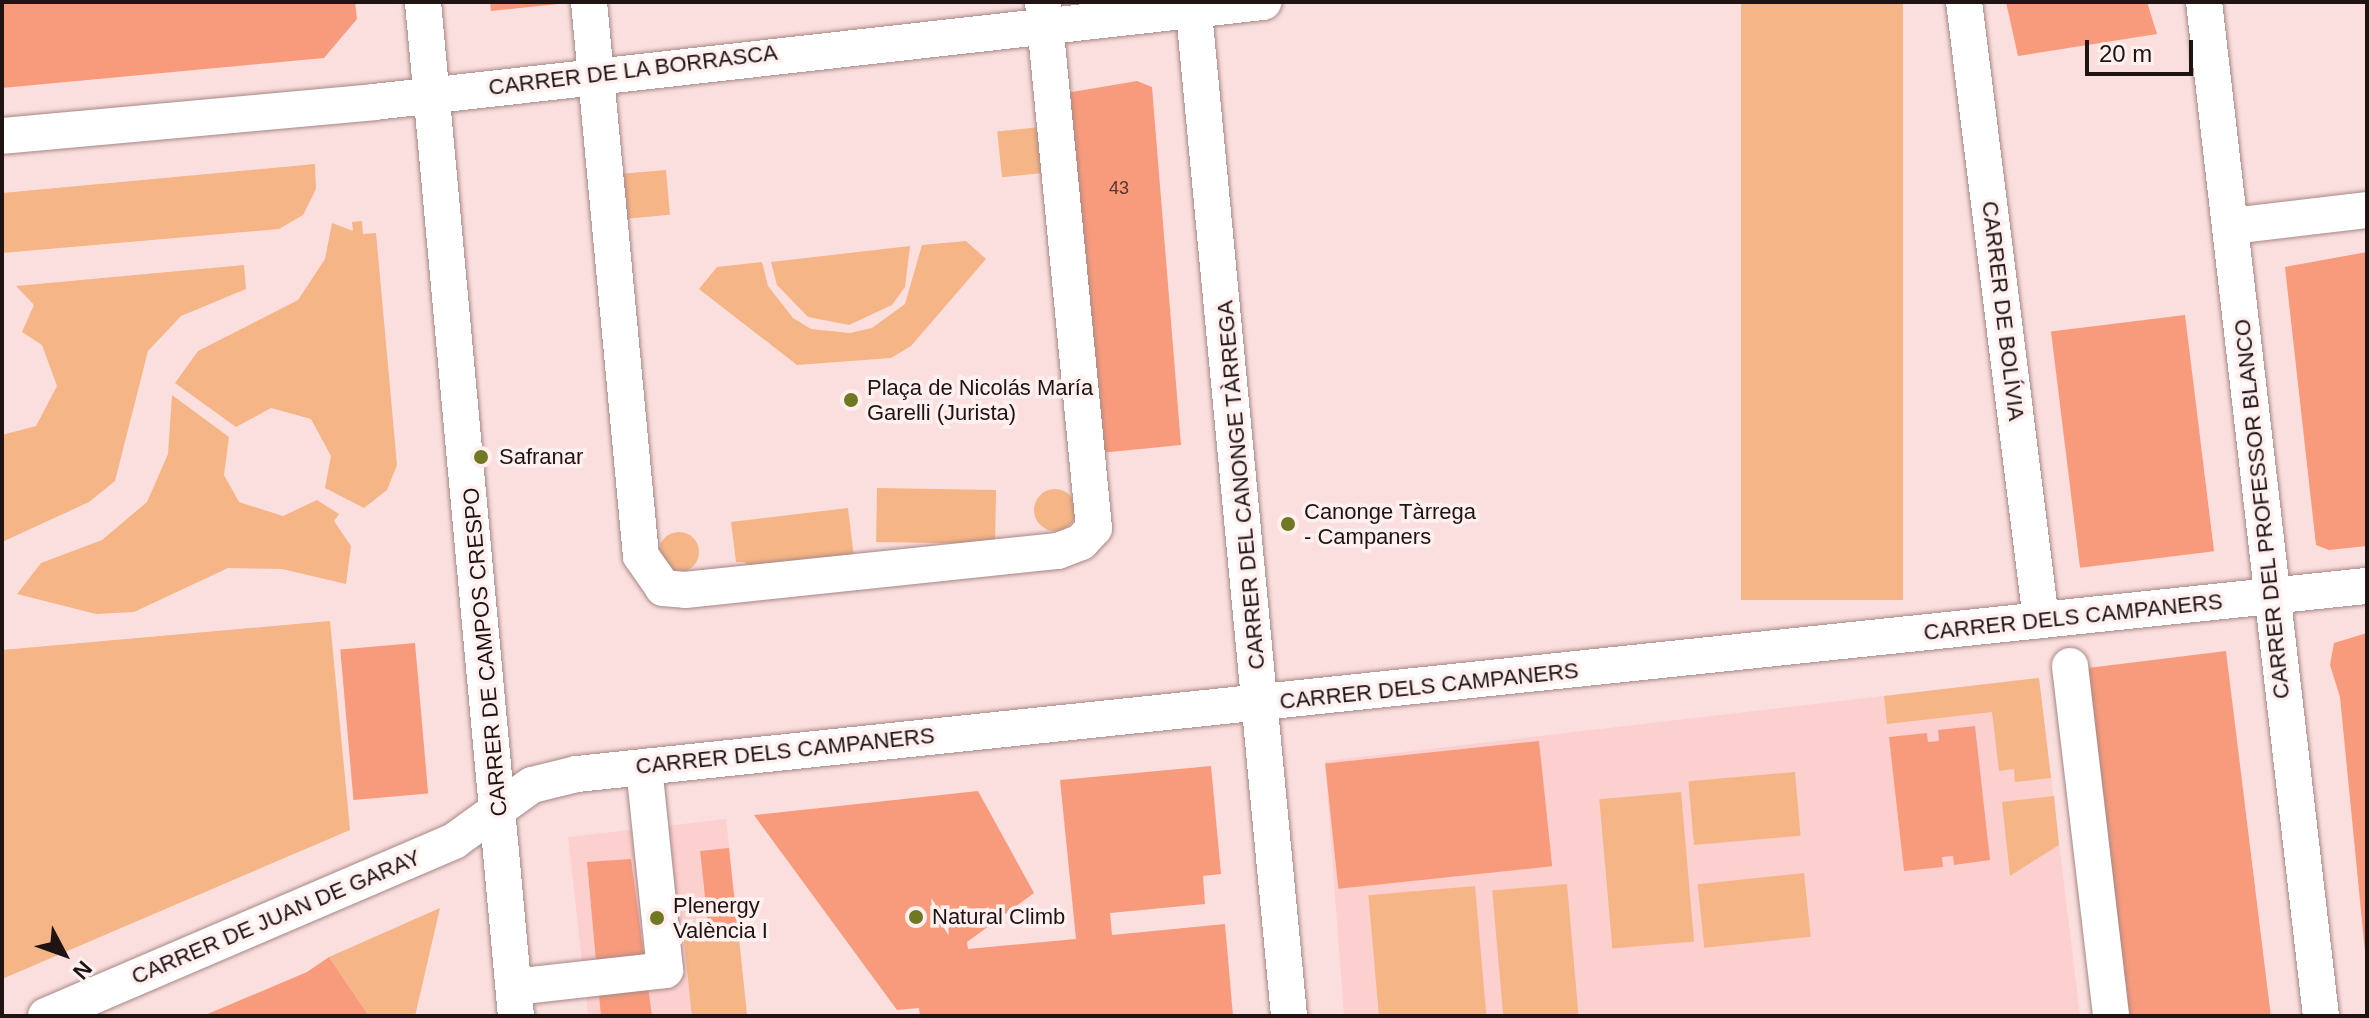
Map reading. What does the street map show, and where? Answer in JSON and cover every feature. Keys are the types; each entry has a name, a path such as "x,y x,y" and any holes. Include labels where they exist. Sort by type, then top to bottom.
{"street":[{"name":"CARRER DE CAMPOS CRESPO","path":"423,2 500,809 515,1002"},
{"path":"589,2 647,575 663,588 685,590 1058,551 1081,542 1097,506 1044,13"},
{"name":"CARRER DE LA BORRASCA","path":"2,136 431,96 1044,13 1263,2"},
{"name":"CARRER DE BOLÍVIA","path":"1964,2 2041,620"},
{"name":"CARRER DEL PROFESSOR BLANCO","path":"2204,2 2321,1016"},
{"name":"CARRER DEL CANONGE TÀRREGA","path":"1193,6 1289,1016"},
{"path":"2232,226 2367,210"},
{"name":"CARRER DELS CAMPANERS","path":"500,809 532,785 644,767 2367,586"},
{"path":"2070,666 2111,1016"},
{"path":"515,1002 665,970 644,767"},
{"name":"CARRER DE JUAN DE GARAY","path":"46,1016 454,841 500,809"}],"shaded area":[{"path":"1741,2 1903,2 1903,600 1741,600"},
{"path":"1040,127 1045,173 1002,177 997,131"},
{"path":"315,164 316,189 303,215 279,229 2,253 2,193"},
{"path":"666,170 670,215 626,219 622,174"},
{"path":"362,221 363,234 376,233 397,465 387,490 364,508 325,488 331,456 311,419 271,408 236,427 175,383 198,351 298,300 325,259 332,223 353,231 352,222"},
{"path":"966,241 986,259 911,346 891,358 797,365 699,289 717,267 762,262 768,286 793,318 811,329 850,333 872,328 905,304 922,245"},
{"path":"910,246 905,287 892,305 849,325 808,317 777,285 771,262"},
{"path":"244,265 246,289 181,316 148,351 115,481 89,502 2,542 2,435 36,426 57,386 42,345 22,332 34,305 16,286"},
{"path":"172,395 229,437 224,475 239,502 283,516 317,500 339,514 334,521 351,546 346,584 282,569 228,568 134,612 96,614 17,594 41,563 102,540 147,502 168,454"},
{"path":"877,488 996,490 995,544 876,542"},
{"path":"1055,489 1069,496 1076,510 1069,524 1055,531 1041,524 1034,510 1041,496"},
{"path":"848,508 854,558 747,571 745,562 736,562 731,522"},
{"path":"679,532 693,538 699,552 693,566 679,572 665,566 659,552 665,538"},
{"path":"330,621 350,830 2,979 2,650"},
{"path":"2039,678 2080,1016 1344,1016 1325,761"},
{"path":"2039,678 2051,778 2015,782 2014,769 1999,771 1992,712 1887,724 1884,696"},
{"path":"1795,772 1801,836 1694,845 1688,781"},
{"path":"1681,792 1694,941 1612,949 1599,799"},
{"path":"2054,796 2059,845 2010,876 2002,802"},
{"name":"Plenergy València I","path":"726,819 738,929 683,935 693,1016 588,1016 568,837"},
{"path":"1804,873 1811,937 1704,948 1698,884"},
{"path":"1567,884 1579,1016 1503,1016 1492,891"},
{"path":"1475,886 1486,1016 1379,1016 1368,895"},
{"path":"440,908 415,1016 369,1016 329,957"},
{"path":"738,929 747,1016 692,1016 683,935"}],"building":[{"path":"2,2 355,2 357,19 324,58 2,88"},
{"path":"490,2 557,2 558,4 491,11"},
{"path":"2006,2 2147,2 2157,34 2018,56"},
{"path":"1137,81 1152,87 1181,445 1100,453 1066,93"},
{"path":"2367,252 2367,546 2329,550 2316,545 2285,267"},
{"path":"2185,315 2214,551 2080,568 2051,331"},
{"path":"2367,633 2365,952 2340,697 2330,665 2334,643"},
{"path":"415,643 428,793 353,800 340,650"},
{"path":"2226,651 2271,1016 2129,1016 2086,668"},
{"path":"1975,726 1990,860 1954,865 1953,856 1942,857 1943,867 1904,871 1889,737 1927,733 1928,742 1939,741 1938,730"},
{"path":"1539,741 1552,866 1338,889 1325,763"},
{"path":"1211,766 1221,874 1203,876 1205,904 1110,913 1112,935 1225,924 1233,1016 920,1016 919,1008 897,1010 754,815 978,791 1034,893 967,942 968,949 1076,939 1060,780"},
{"path":"729,848 737,926 708,929 700,851"},
{"path":"631,859 652,1016 601,1016 587,862"},
{"path":"329,957 369,1016 203,1016 307,972"}],"place":[{"name":"Plaça de Nicolás María Garelli (Jurista)","path":"851,400"},
{"name":"Safranar","path":"481,457"},
{"name":"Canonge Tàrrega - Campaners","path":"1288,524"},
{"name":"Natural Climb","path":"916,917"},
{"name":"Plenergy València I","path":"657,918"}]}
